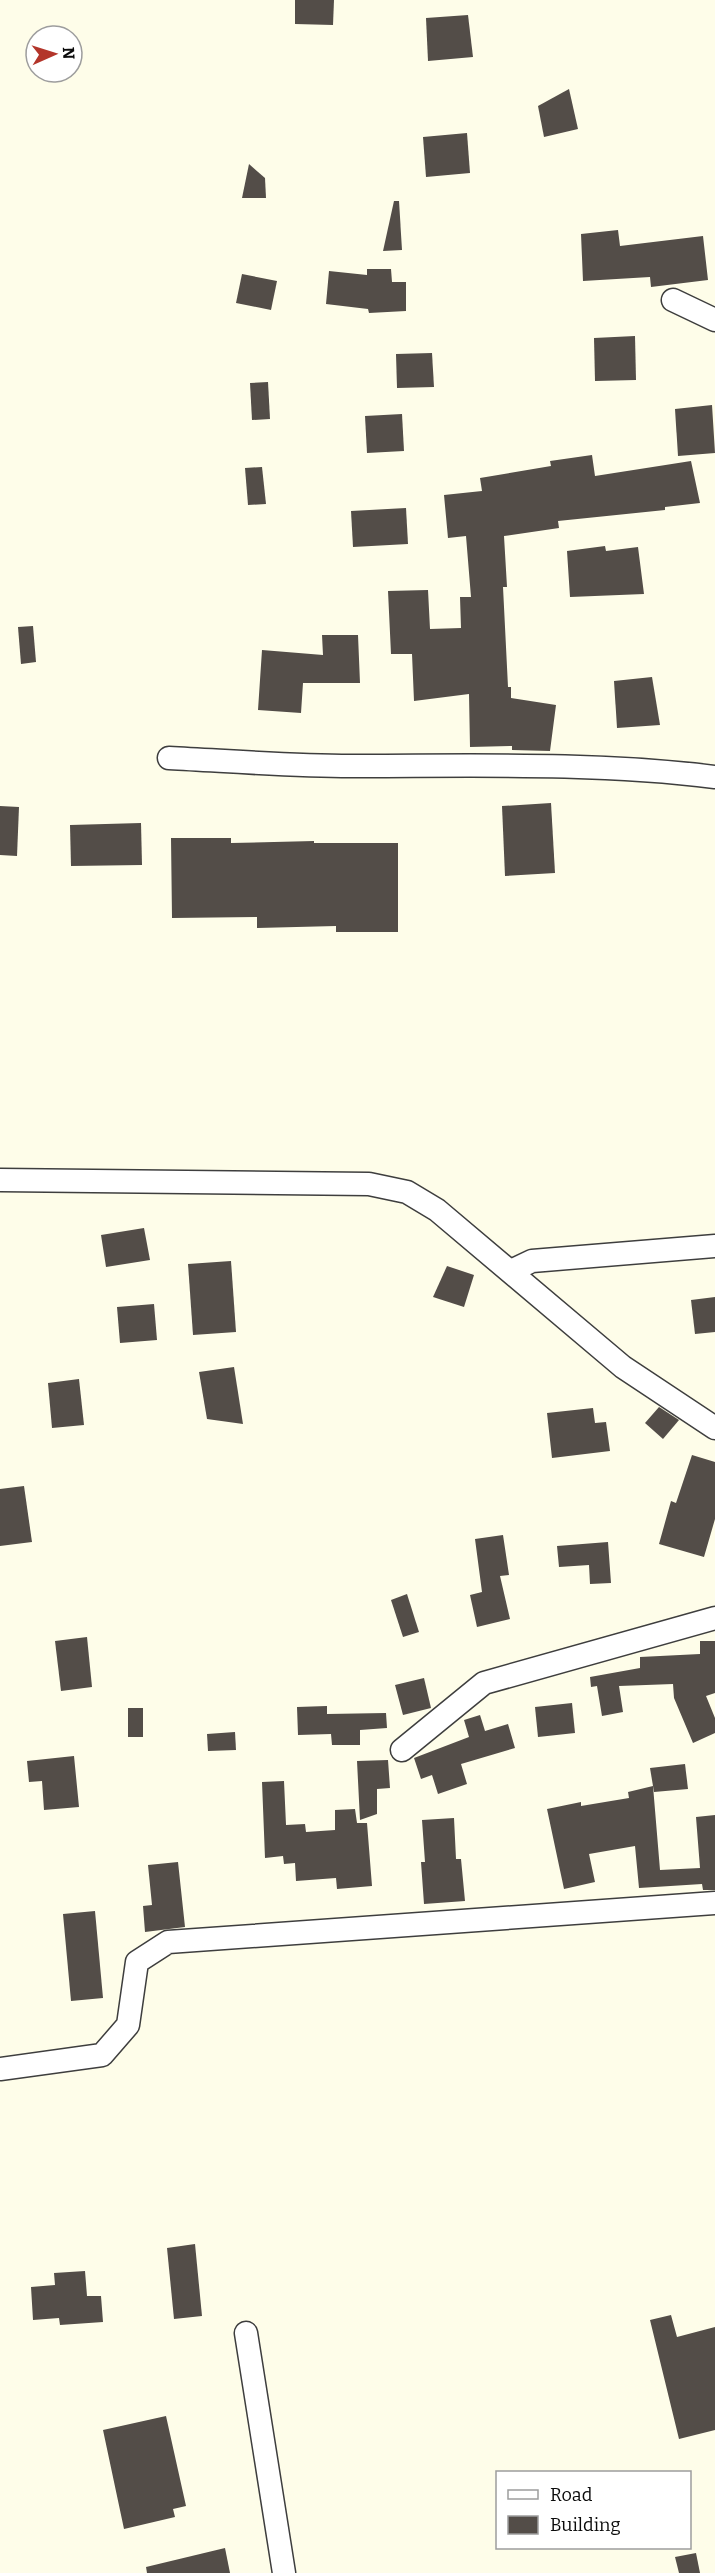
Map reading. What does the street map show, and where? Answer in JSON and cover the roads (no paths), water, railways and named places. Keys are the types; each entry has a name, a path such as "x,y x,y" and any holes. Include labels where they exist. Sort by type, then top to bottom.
{"street":[{"path":"673,300 715,320"},
{"path":"169,758 347,766 672,771 715,777"},
{"path":"0,1180 369,1184 407,1192 437,1210 623,1367 715,1428"},
{"path":"511,1271 532,1261 715,1246"},
{"path":"402,1750 484,1683 715,1618"},
{"path":"0,2069 102,2055 128,2025 137,1962 168,1942 715,1903"},
{"path":"246,2333 284,2573"}]}
